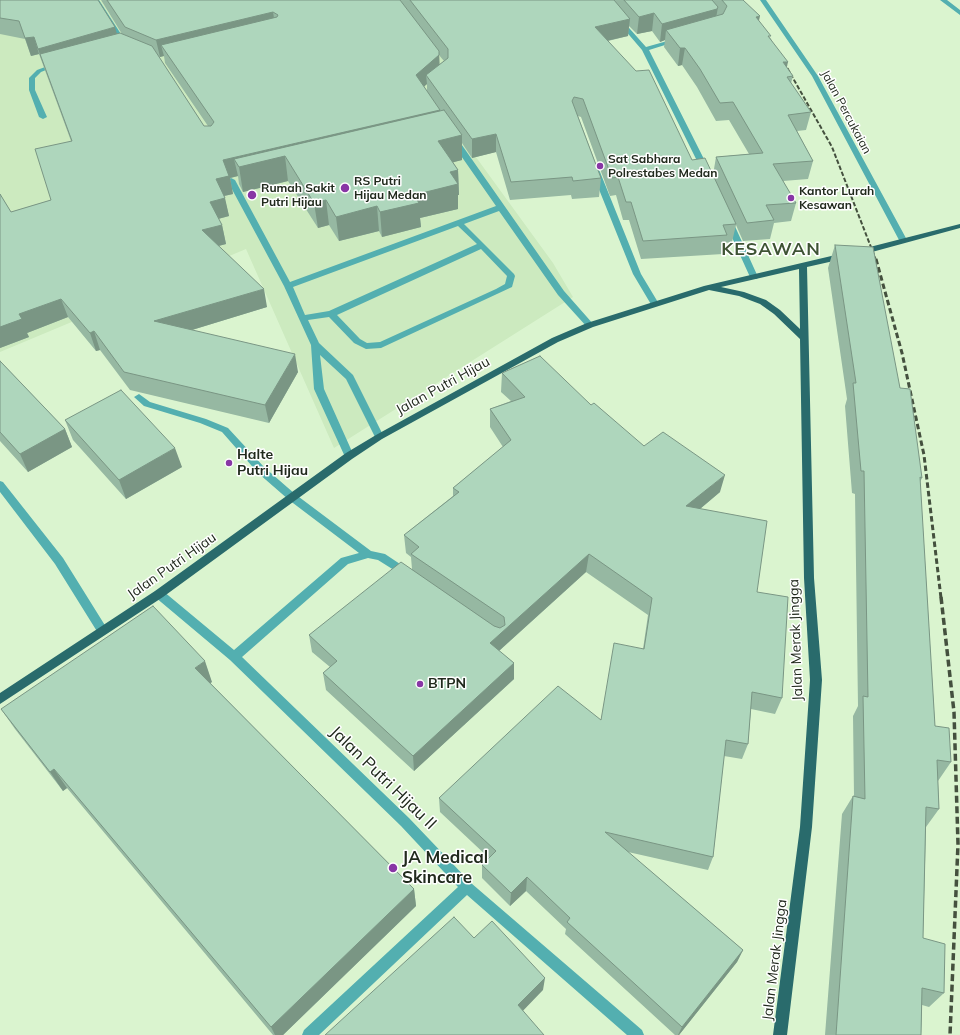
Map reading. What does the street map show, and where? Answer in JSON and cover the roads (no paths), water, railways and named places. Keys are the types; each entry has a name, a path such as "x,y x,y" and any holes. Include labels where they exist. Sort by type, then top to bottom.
{"main road":[{"name":"Jalan Putri Hijau","path":"0,699 102,630 159,594 349,456 379,437 555,340 590,325 707,288 804,266 960,226"},
{"name":"Jalan Merak Jingga","path":"780,1035 806,827 816,680 809,578 804,266"},
{"path":"707,288 741,294 763,302 777,312 806,338"}],"street":[{"path":"96,0 126,49"},
{"name":"Jalan Percukaian","path":"763,0 814,76 903,240"},
{"path":"943,0 960,13"},
{"path":"616,16 645,49 709,178"},
{"path":"645,49 688,38"},
{"path":"43,117 32,90 32,78 39,70 64,63"},
{"path":"447,130 561,293 590,325"},
{"path":"592,162 606,200 638,274 655,304"},
{"path":"234,181 288,286 315,345 319,389 349,456"},
{"path":"288,286 426,234 460,224 502,207"},
{"path":"725,213 754,277"},
{"path":"331,314 357,341 366,346 381,345 509,285 510,276 482,245 460,224"},
{"path":"302,318 331,314 482,245"},
{"path":"315,345 350,377 379,437"},
{"path":"139,397 147,404 197,418 225,430 261,470 292,497 368,554 381,557 414,579"},
{"path":"0,485 59,560 102,630"},
{"path":"234,657 345,562 368,554"},
{"name":"Jalan Putri Hijau II","path":"159,594 234,657 405,822 467,887 637,1035"},
{"path":"309,1035 467,887"}],"railway":[{"path":"781,57 832,147 876,260"},
{"path":"876,259 902,353 924,455 941,598"},
{"path":"941,597 954,712 958,844 950,1035"}],"place":[{"name":"Sat Sabhara Polrestabes Medan","path":"600,166"},
{"name":"RS Putri Hijau Medan","path":"345,188"},
{"name":"Rumah Sakit Putri Hijau","path":"252,195"},
{"name":"Kantor Lurah Kesawan","path":"791,198"},
{"name":"Halte Putri Hijau","path":"229,463"},
{"name":"BTPN","path":"420,684"},
{"name":"JA Medical Skincare","path":"393,868"}],"district":[{"name":"KESAWAN","path":"771,250"}]}
